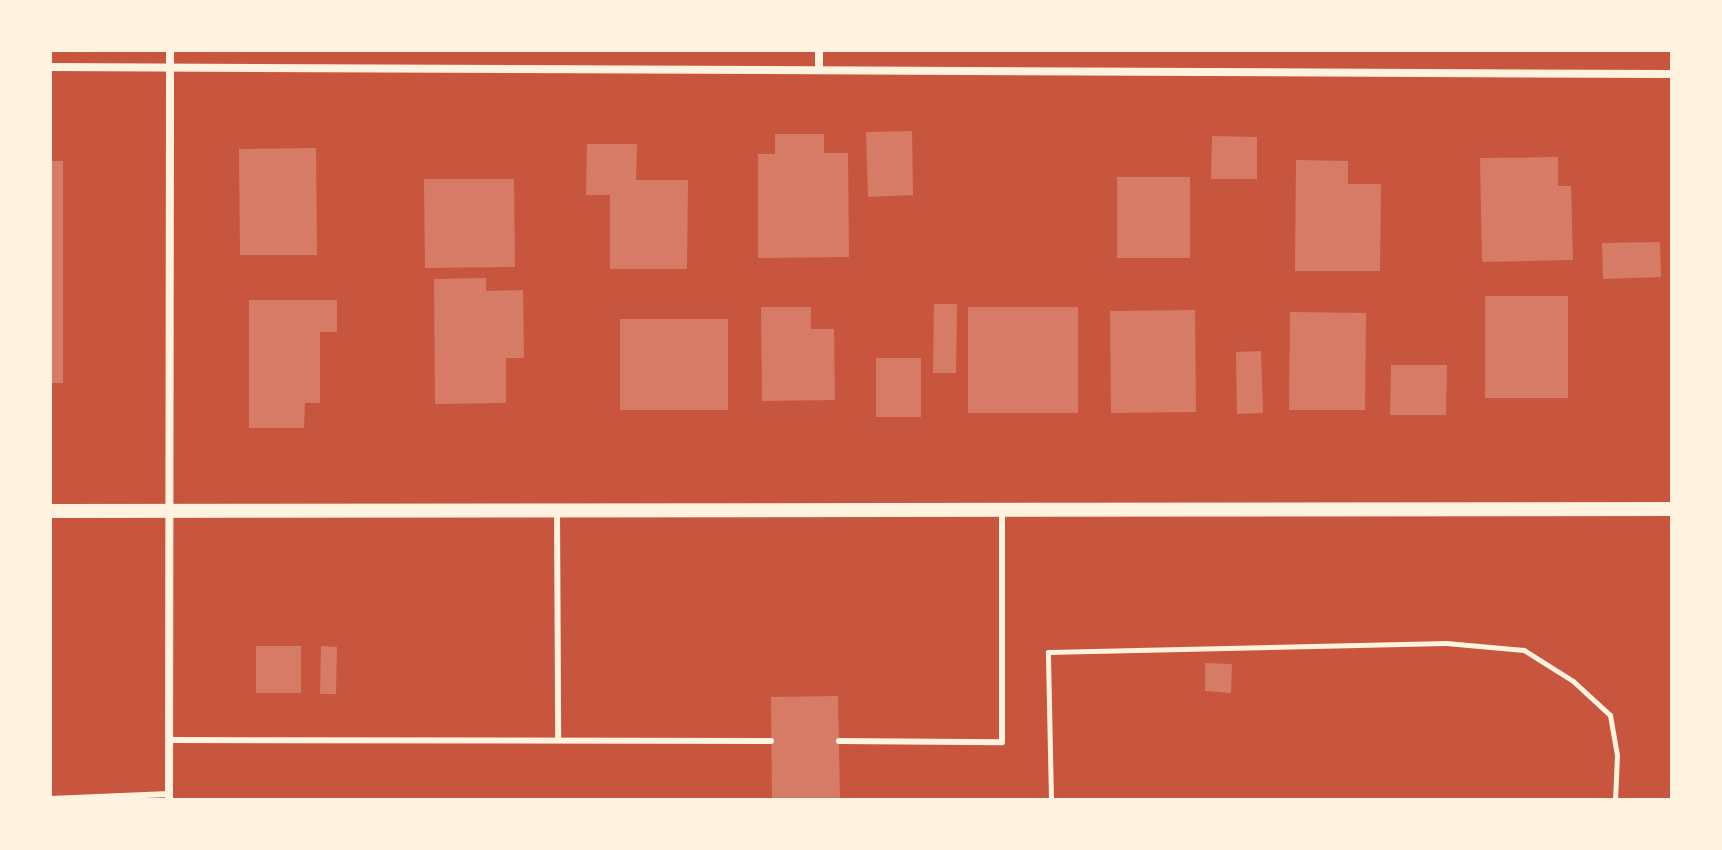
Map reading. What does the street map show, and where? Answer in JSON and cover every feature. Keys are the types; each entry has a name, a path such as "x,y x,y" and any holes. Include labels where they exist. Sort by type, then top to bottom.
{"street":[{"path":"169,797 172,510 170,50"},
{"path":"819,50 819,70"},
{"path":"50,67 1672,74"},
{"path":"50,511 1672,509"}],"lane":[{"path":"557,509 558,738"},
{"path":"839,741 1002,742 1002,509"},
{"path":"170,740 558,738 771,741"},
{"path":"50,799 169,797"}],"path":[{"path":"1051,800 1048,652 1446,643 1524,650 1573,681 1610,715 1617,755 1615,800"}],"building":[{"path":"912,131 913,195 868,197 866,132"},
{"path":"775,134 824,134 824,153 848,153 849,257 758,258 758,154 775,154"},
{"path":"1212,136 1257,137 1257,179 1211,179"},
{"path":"587,144 637,144 636,180 688,180 687,269 610,269 610,195 586,195"},
{"path":"316,148 317,255 240,255 239,149"},
{"path":"1558,157 1558,186 1571,186 1573,260 1482,262 1480,158"},
{"path":"1296,160 1348,161 1348,184 1381,184 1380,271 1295,271"},
{"path":"50,161 63,161 63,383 50,383"},
{"path":"1117,177 1190,177 1190,258 1117,258"},
{"path":"424,179 514,179 515,267 425,268"},
{"path":"1660,242 1661,277 1603,279 1602,243"},
{"path":"486,278 486,291 523,290 524,358 506,358 506,403 435,404 434,279"},
{"path":"1485,296 1568,296 1568,398 1485,398"},
{"path":"249,300 337,300 337,332 320,332 320,403 305,403 304,428 249,428"},
{"path":"934,304 957,304 956,373 933,373"},
{"path":"761,307 811,307 811,329 834,329 835,400 762,401"},
{"path":"968,307 1078,307 1078,413 968,413"},
{"path":"1195,310 1196,412 1111,413 1110,311"},
{"path":"1290,312 1366,313 1365,410 1289,410"},
{"path":"620,319 728,319 728,410 620,410"},
{"path":"1261,351 1263,413 1237,414 1236,352"},
{"path":"876,358 921,358 921,417 876,417"},
{"path":"1391,365 1447,365 1446,415 1390,415"},
{"path":"256,646 301,646 301,693 256,693"},
{"path":"321,646 337,647 336,694 320,694"},
{"path":"1205,663 1232,664 1231,693 1205,691"},
{"path":"838,696 840,800 772,800 771,697"}]}
